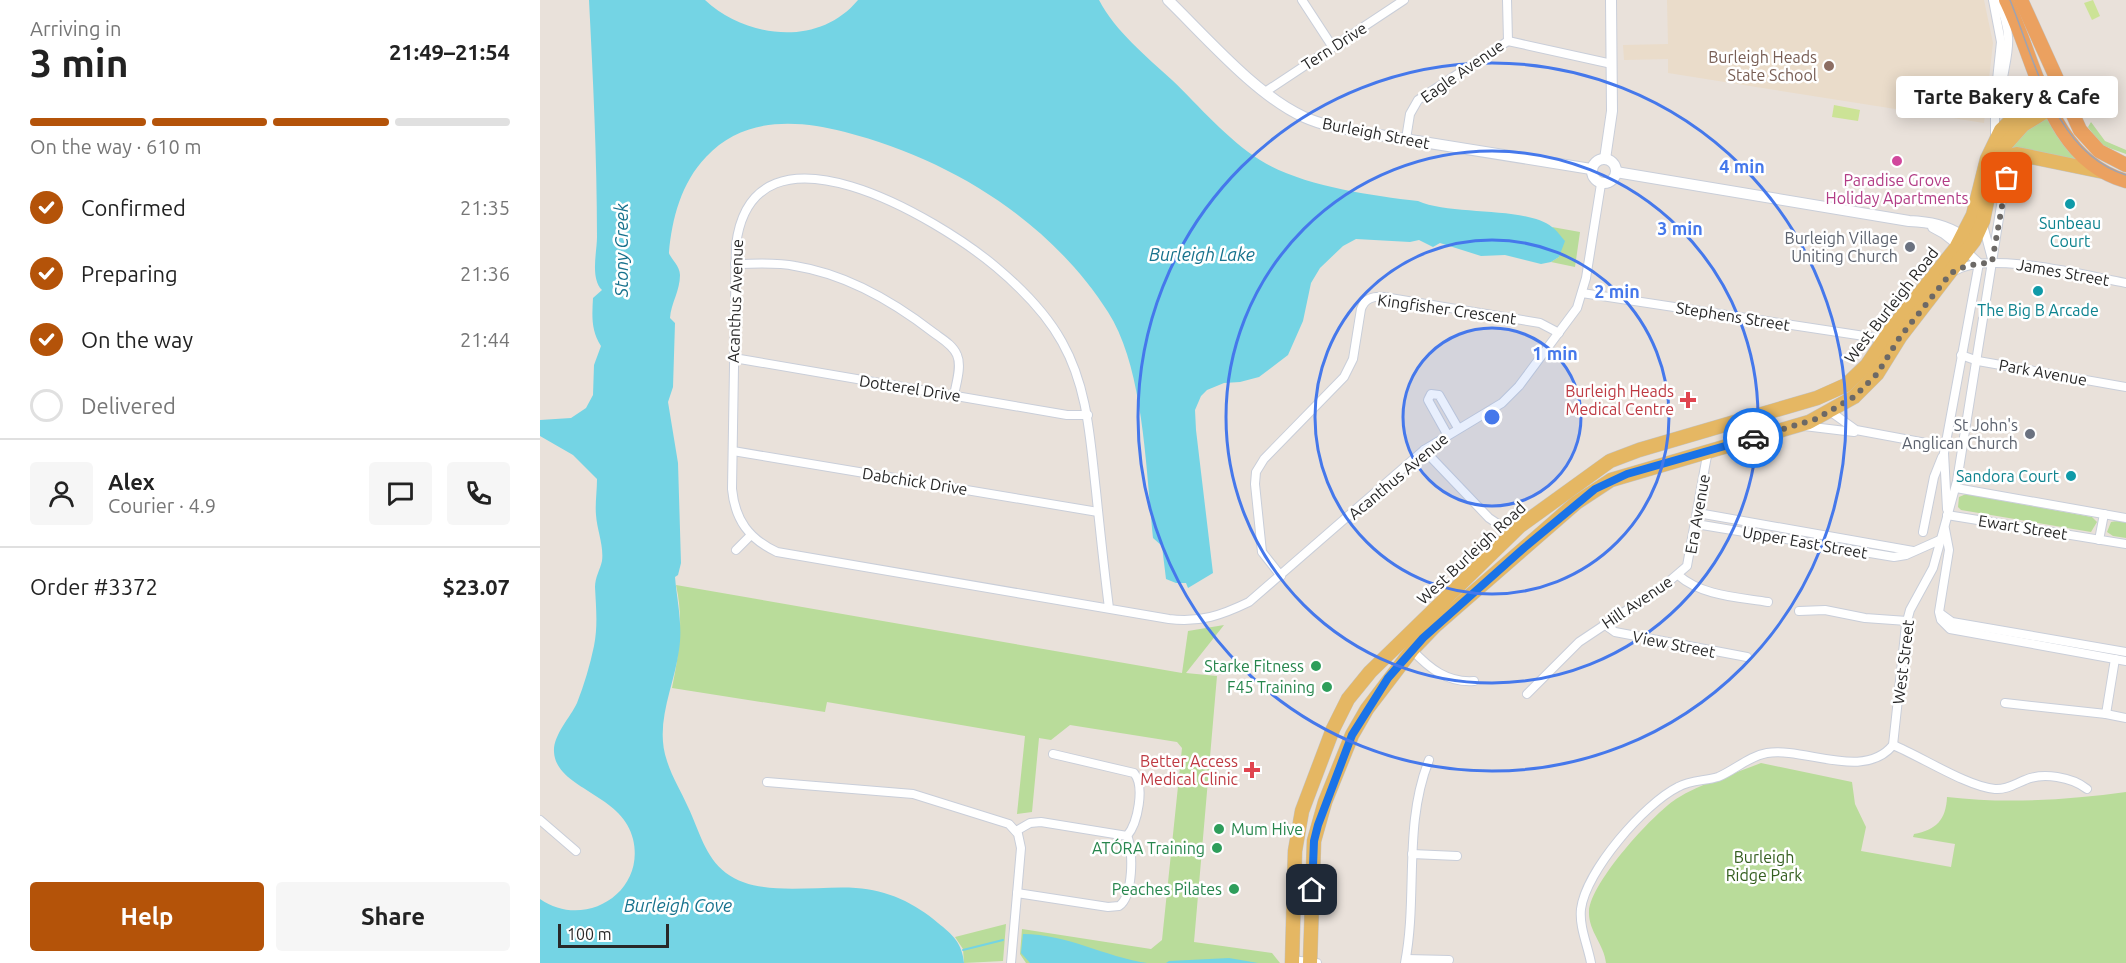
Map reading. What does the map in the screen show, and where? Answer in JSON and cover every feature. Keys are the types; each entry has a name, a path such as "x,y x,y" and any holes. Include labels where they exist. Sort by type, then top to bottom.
{"highway":[{"path":"2006,0 2048,104 2077,150 2109,174 2126,181"},
{"path":"2021,0 2063,97 2083,135 2106,156 2126,165"}],"main road":[{"name":"West Burleigh Road","path":"1978,218 1994,141 2001,124 2015,113 2033,91 2038,80"},
{"name":"West Burleigh Road","path":"2015,113 2048,104 2063,97"},
{"name":"West Burleigh Road","path":"1310,963 1314,841 1325,802 1352,735 1367,709 1412,650 1461,603 1585,496 1611,480 1708,450 1798,426 1831,412 1870,383 1900,337 1951,273 1978,218 1998,159 2018,129 2048,104"},
{"path":"1998,159 2010,154 2028,156 2109,174"},
{"name":"West Burleigh Road","path":"1292,962 1298,830 1308,792 1333,729 1348,699 1370,672 1520,526 1594,472 1623,455 1816,398 1846,385 1864,369 1884,339 1965,244"},
{"path":"1739,420 1766,418 1820,404 1831,412"}],"street":[{"name":"Burleigh Street","path":"1168,0 1265,92 1294,112 1321,123 1406,140 1591,169"},
{"path":"1302,0 1332,46"},
{"name":"Tern Drive","path":"1265,92 1404,0"},
{"name":"Eagle Avenue","path":"1406,140 1410,114 1418,100 1508,41 1507,0"},
{"path":"1605,159 1612,111 1611,0"},
{"path":"1993,0 2000,29 2001,55 1994,141"},
{"path":"1998,0 2006,21 2009,48 1998,97 2002,105 2015,113"},
{"path":"1508,41 1612,63"},
{"path":"2001,55 2009,48"},
{"name":"West Street","path":"1893,744 1907,621 1931,572 1956,485 2010,163 2016,157 2028,156"},
{"path":"2106,156 2126,160"},
{"path":"1605,159 1612,162 1616,172 1613,180 1601,184 1592,177 1591,169 1598,160 1605,159"},
{"path":"1616,172 1910,221 1941,230 1965,244"},
{"name":"Acanthus Avenue","path":"1109,608 1088,415 1080,381 1070,356 1039,309 976,252 936,225 895,204 820,179 801,177 779,181 759,193 745,210 738,229 735,264 734,505 750,536 777,552 1176,620 1203,620 1250,602 1424,450 1447,434 1502,403 1519,386 1576,308 1582,293 1601,184"},
{"path":"1910,221 1957,224 1978,218"},
{"name":"West Street","path":"1978,218 1992,260"},
{"path":"1933,222 1946,226 1965,244 1979,264"},
{"name":"James Street","path":"1965,244 1992,260 2126,283"},
{"path":"1951,273 1961,267 1992,260"},
{"path":"735,264 794,265 816,271 862,288 900,309 954,349 959,362 954,395"},
{"name":"West Street","path":"1947,515 1943,474 1944,453 1979,264"},
{"path":"1976,280 1984,278 1990,282"},
{"name":"Stephens Street","path":"1582,293 1884,339"},
{"name":"Kingfisher Crescent","path":"1281,576 1262,552 1255,484 1256,472 1264,459 1344,377 1353,359 1361,309 1365,301 1374,297 1384,297 1507,317 1540,323 1559,333"},
{"name":"Park Avenue","path":"1961,355 1975,358 1978,361 2126,387"},
{"name":"Dotterel Drive","path":"734,358 1067,415 1088,415"},
{"path":"1447,434 1428,400 1431,394 1439,395 1458,428"},
{"path":"1831,412 1844,424 1863,432"},
{"path":"1798,426 1863,432 1926,443"},
{"path":"1424,450 1489,519 1498,535 1493,551"},
{"name":"Era Avenue","path":"1678,575 1689,563 1708,450"},
{"name":"Dabchick Drive","path":"733,451 1098,512"},
{"path":"1923,532 1934,477 1944,453"},
{"name":"Ewart Street","path":"1943,474 1956,485 2126,518"},
{"path":"1945,494 1956,485"},
{"name":"Upper East Street","path":"1698,513 1913,551"},
{"path":"2099,540 2104,514"},
{"name":"Ewart Street","path":"1947,515 2126,544"},
{"path":"1489,519 1504,528 1520,526"},
{"name":"Upper East Street","path":"1696,524 1887,556 1904,556 1942,539"},
{"path":"1945,528 1949,550 1939,605 1940,618 1953,631 2126,661"},
{"path":"735,550 750,536"},
{"name":"Hill Avenue","path":"1527,694 1579,642 1678,575 1703,590 1768,602"},
{"path":"1939,605 1942,616 1950,622 2126,652"},
{"path":"1799,611 1825,610 1864,618 1907,621"},
{"name":"View Street","path":"1604,624 1615,632 1747,657"},
{"path":"1412,650 1430,668 1440,673 1463,682 1474,681"},
{"path":"2106,714 2115,659"},
{"path":"2005,703 2126,718"},
{"path":"1591,963 1581,910 1584,896 1595,874 1627,831 1675,788 1719,776 1766,753 1790,752 1858,762 1881,754 1893,744 1986,788 2005,789 2031,778 2043,776 2072,781 2087,789"},
{"path":"1017,893 1108,907 1122,904 1127,897 1132,852 1127,836 1135,822 1139,781 1134,773 1053,754"},
{"path":"1429,760 1421,779 1412,854 1405,961 1449,960"},
{"path":"767,782 913,794 970,813 1001,820 1016,831 1021,848 1011,960"},
{"path":"540,820 576,851"},
{"path":"1016,831 1035,821 1127,836"},
{"path":"1412,854 1457,856"},
{"path":"1292,962 1317,963"}],"shaded area":[{"name":"Burleigh Heads State School","path":"1667,0 1984,0 1993,43 1984,123 1668,73 1668,59 1624,60 1623,45 1668,44"}],"green space":[{"path":"2093,0 2100,16 2092,20 2084,3"},
{"path":"1834,105 1860,110 1858,121 1832,117"},
{"path":"2047,116 2078,161 2009,151 2026,129"},
{"path":"2091,122 2105,141 2126,150 2126,154 2101,145 2088,127"},
{"path":"1552,227 1580,232 1575,267 1551,262 1559,257 1557,233"},
{"path":"1966,494 2092,517 2097,522 2091,532 1961,510 1958,507 1959,497"},
{"path":"2111,522 2126,522 2126,538 2113,536 2107,532"},
{"path":"676,585 1182,673 1188,631 1224,625 1186,673 1217,676 1194,942 1272,953 1280,963 1026,963 1020,954 1022,929 1151,949 1162,940 1182,748 1177,742 1070,725 1051,740 1039,738 1032,812 1017,814 1025,736 827,702 825,712 672,688 680,637 680,611"},
{"name":"Burleigh Ridge Park","path":"1761,763 1852,782 1855,804 1866,827 1861,851 1951,867 1955,844 1913,837 1914,834 1928,830 1938,823 1945,812 1947,797 2036,800 2126,792 2126,963 1606,963 1591,925 1589,911 1600,884 1624,850 1665,807 1676,799 1707,783"},
{"path":"1006,924 1003,961 964,963 963,949 955,937"}],"water":[{"name":"Burleigh Lake","path":"589,0 705,0 722,13 741,23 782,32 803,31 823,26 842,15 858,0 1099,0 1123,33 1214,122 1248,152 1277,169 1336,188 1418,201 1432,206 1525,216 1540,220 1552,227 1565,241 1559,257 1541,264 1505,255 1481,256 1440,243 1433,247 1419,240 1410,242 1356,239 1343,246 1320,268 1311,283 1303,321 1288,355 1259,377 1224,383 1207,390 1201,396 1195,410 1196,430 1213,573 1188,588 1186,583 1176,583 1166,579 1162,546 1153,538 1145,452 1136,390 1120,335 1108,312 1084,279 1057,249 1027,222 994,198 959,177 922,159 845,132 808,125 771,125 736,134 721,144 697,167 684,190 675,214 669,252 680,275 670,318 675,323 673,387 668,402 678,463 681,563 678,575 675,577 680,641 677,664 666,706 663,733 671,773 703,843 719,867 726,873 739,881 771,888 856,888 890,895 920,909 948,932 959,945 964,963 540,963 540,899 557,908 575,910 592,908 608,901 621,890 630,876 635,858 633,839 627,824 604,801 566,775 558,765 554,752 556,739 577,703 591,660 596,631 595,583 602,561 596,515 597,479 573,455 540,436 540,420 571,418 586,408 593,395 594,365 601,346 595,335 592,317 593,298 602,290 598,285 595,272 596,177"},
{"path":"1023,934 1055,938 1147,963 1030,963 1021,953"},
{"path":"1229,958 1258,963 1166,963 1169,961"}],"waterway":[{"path":"963,950 1003,940"}],"tram line":[{"path":"2010,0 2039,76 2065,126 2081,147 2102,164 2126,175"}],"way so far":[{"path":"1753,438 1816,419 1854,397 1870,383 1900,337 1951,273 1966,266 1992,262 2007,178"}],"place":[{"name":"Burleigh Heads State School","path":"1829,66"},
{"name":"Paradise Grove Holiday Apartments","path":"1897,161"},
{"name":"Tarte Bakery & Cafe","path":"2007,178"},
{"name":"Sunbeau Court","path":"2070,204"},
{"name":"Burleigh Village Uniting Church","path":"1910,247"},
{"name":"The Big B Arcade","path":"2038,291"},
{"name":"Burleigh Heads Medical Centre","path":"1688,400"},
{"name":"St John's Anglican Church","path":"2030,434"},
{"name":"Sandora Court","path":"2071,476"},
{"name":"Starke Fitness","path":"1316,666"},
{"name":"F45 Training","path":"1327,687"},
{"name":"Better Access Medical Clinic","path":"1252,770"},
{"name":"Mum Hive","path":"1219,829"},
{"name":"ATÓRA Training","path":"1217,848"},
{"name":"Peaches Pilates","path":"1234,889"}],"route":[{"path":"1312,890 1314,841 1340,762 1367,709 1388,678 1423,638 1576,502 1595,489 1627,474 1753,438"}],"water label":[{"name":"Stony Creek","path":"622,250"},
{"name":"Burleigh Cove","path":"678,906"}]}
